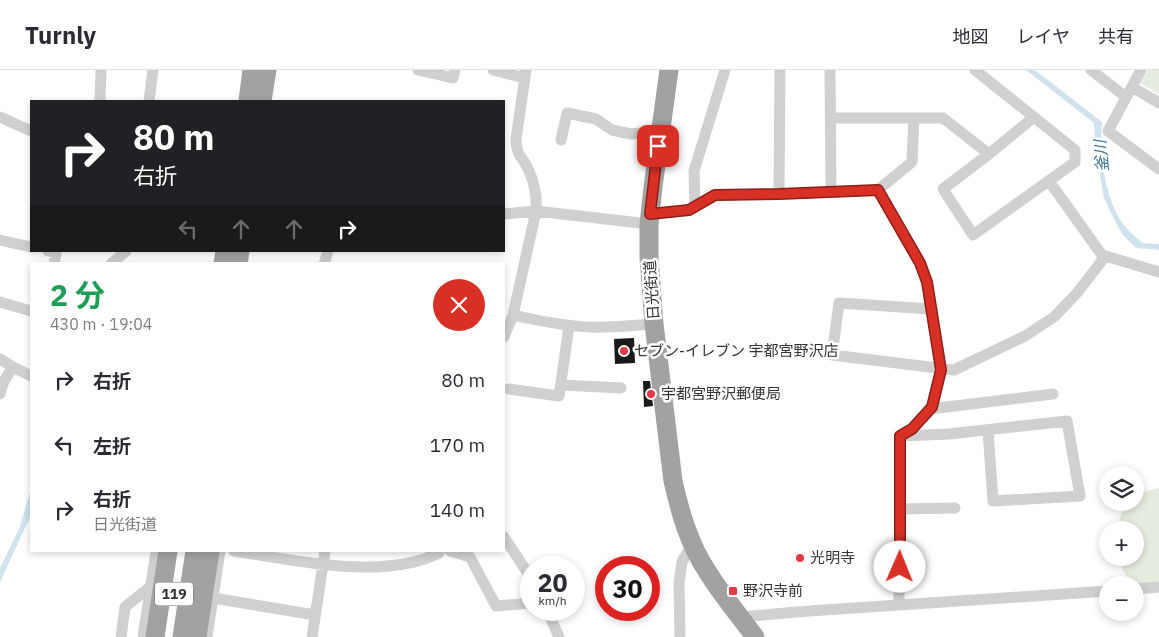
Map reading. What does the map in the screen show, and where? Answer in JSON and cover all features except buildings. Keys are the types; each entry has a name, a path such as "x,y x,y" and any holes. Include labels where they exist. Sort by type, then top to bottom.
{"highway":[{"path":"248,100 252,70"},
{"path":"262,100 267,70"},
{"name":"日光街道","path":"669,70 650,219 649,258 654,324 673,481 678,504 692,544 706,570 755,637"},
{"path":"155,637 168,552"},
{"name":"119","path":"168,637 180,552"},
{"name":"119","path":"182,637 195,552"},
{"path":"197,637 210,552"}],"street":[{"path":"100,100 101,70"},
{"path":"148,100 153,70"},
{"path":"241,100 246,70"},
{"path":"268,100 273,70"},
{"path":"418,70 453,78 455,70"},
{"path":"493,70 526,74 516,150 529,169 537,199 513,314 505,334"},
{"path":"695,207 694,171 725,70"},
{"path":"779,194 780,70"},
{"path":"830,70 831,192"},
{"path":"975,70 1034,117 1075,150 1075,162 973,235 943,189 1034,117"},
{"path":"1091,70 1129,92 1159,103"},
{"path":"1141,70 1108,132 1159,169"},
{"path":"561,140 567,113 596,119 612,130 631,134 660,131"},
{"path":"0,117 30,131"},
{"path":"830,118 944,118 989,154"},
{"path":"505,214 536,211 650,219 689,210 715,195 878,190 912,162 914,118"},
{"path":"931,310 839,304 832,355 941,370 954,370 1025,336 1054,317 1104,258 1049,181"},
{"path":"878,190 920,263 927,282 941,370 932,407 912,429 900,436"},
{"path":"0,240 30,248"},
{"path":"52,252 56,253 54,262"},
{"path":"114,262 125,252"},
{"path":"1102,256 1159,272"},
{"path":"0,302 30,311"},
{"path":"513,314 545,323 570,326 592,327 654,324"},
{"path":"509,388 559,396 570,326"},
{"path":"0,359 30,376"},
{"path":"0,394 4,381 13,367"},
{"path":"560,385 621,388"},
{"path":"930,409 1053,394"},
{"path":"900,436 949,434 1067,421 1080,496 993,501 988,430"},
{"path":"899,605 900,436"},
{"path":"900,509 955,508"},
{"path":"505,539 520,561"},
{"path":"680,637 679,583 682,562 692,544"},
{"path":"144,637 156,552"},
{"path":"208,637 220,552"},
{"path":"241,552 323,564 367,568 425,561 440,552"},
{"path":"312,637 325,552"},
{"path":"453,552 470,558 496,606 520,604"},
{"path":"120,637 125,607 151,586"},
{"path":"1144,588 1159,587"},
{"path":"740,617 1099,592"},
{"path":"213,598 316,616"},
{"path":"551,621 559,637"}],"shaded area":[{"path":"1148,70 1159,70 1159,94 1140,83"},
{"path":"1159,488 1159,584 1144,585 1144,576 1126,576 1121,566 1144,566 1144,521 1119,521 1123,511 1144,511 1144,492"}],"water":[{"name":"釜川","path":"1026,70 1035,70 1102,122 1102,160 1110,198 1115,210 1123,224 1134,236 1143,243 1159,244 1159,250 1136,248 1123,235 1114,219 1104,198 1096,154 1094,123"},
{"path":"30,492 30,517 0,582 0,568 19,529"}],"place":[{"name":"セブン-イレブン 宇都宮野沢店","path":"624,351"},
{"name":"宇都宮野沢郵便局","path":"651,394"},
{"name":"光明寺","path":"800,558"},
{"name":"野沢寺前","path":"733,591"}],"route":[{"path":"658,146 650,214 689,210 715,195 878,190 920,263 927,282 941,370 932,407 912,429 900,436 900,567"}]}
